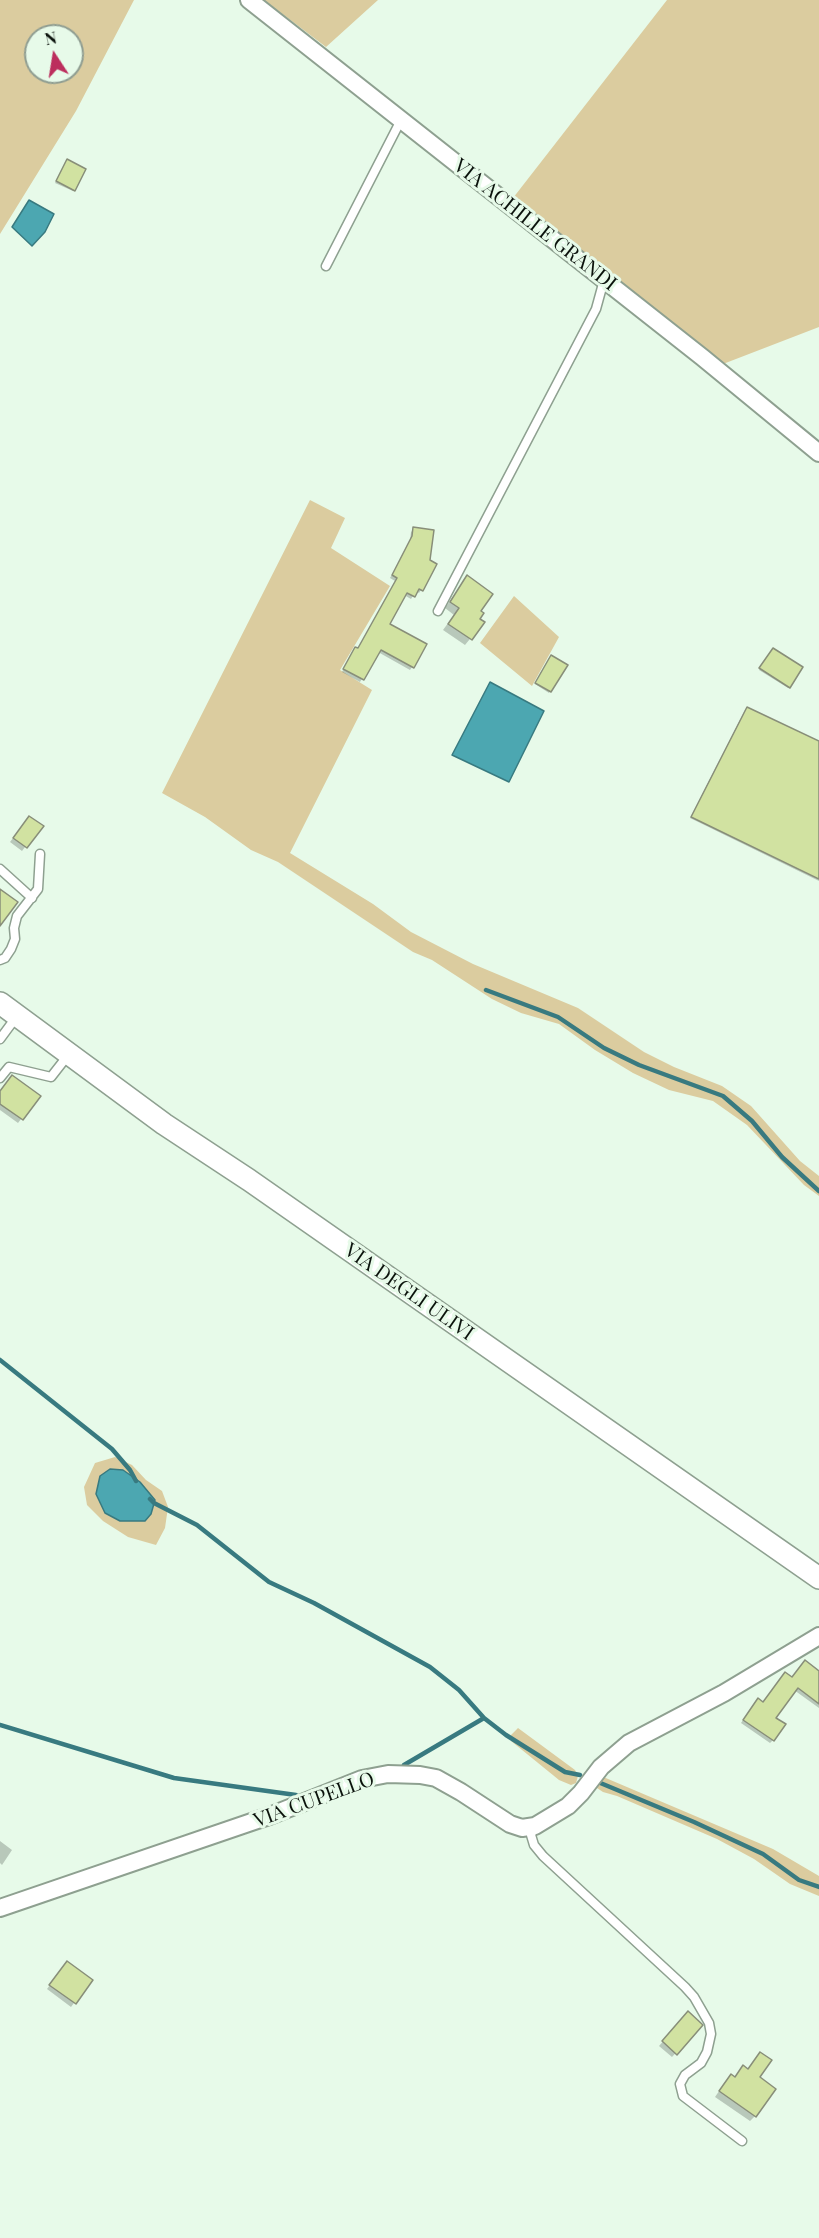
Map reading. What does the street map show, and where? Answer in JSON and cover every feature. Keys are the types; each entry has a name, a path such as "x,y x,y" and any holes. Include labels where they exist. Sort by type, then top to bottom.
{"street":[{"name":"VIA ACHILLE GRANDI","path":"249,0 819,453"},
{"name":"VIA DEGLI ULIVI","path":"0,1003 164,1124 249,1180 819,1578"},
{"path":"535,1826 568,1806 581,1794 601,1767 629,1743 724,1693 819,1635"},
{"name":"VIA CUPELLO","path":"0,1908 228,1830 362,1779 388,1774 435,1778 510,1824 522,1828 535,1826"}],"lane":[{"path":"326,266 401,120"},
{"path":"438,611 596,309 604,280"},
{"path":"0,960 5,958 15,939 14,928 17,916 38,889 40,854"},
{"path":"0,869 32,898"},
{"path":"0,1039 17,1016"},
{"path":"0,1078 9,1067 51,1077 69,1054"},
{"path":"535,1826 531,1835 534,1845 543,1856 694,1997 709,2023 711,2034 707,2052 701,2063 685,2075 680,2084 683,2096 742,2141"}],"shaded area":[{"path":"0,0 134,0 76,111 0,234"},
{"path":"264,0 378,0 326,47"},
{"path":"667,0 819,0 819,327 723,364 513,198"},
{"path":"310,500 345,518 331,548 390,586 340,670 372,690 290,853 373,904 411,932 473,964 578,1008 644,1052 722,1086 751,1106 800,1161 819,1176 819,1196 804,1185 747,1125 713,1101 669,1090 633,1073 595,1050 559,1024 521,1013 492,999 432,960 413,952 278,862 251,850 205,817 162,793"},
{"path":"514,596 559,637 532,686 480,643"},
{"path":"115,1457 132,1465 146,1480 162,1491 168,1507 165,1528 156,1545 128,1537 103,1521 87,1505 84,1487 95,1463","holes":["123,1470 140,1482 100,1476"]},
{"path":"518,1728 575,1770 578,1776 576,1783 571,1785 559,1780 511,1741 511,1735"},
{"path":"601,1776 773,1849 819,1876 819,1896 790,1884 754,1859 717,1839 603,1792 594,1786"}],"water":[{"path":"29,200 54,214 45,232 32,246 12,227"},
{"path":"490,682 544,711 509,782 452,755"},
{"path":"110,1469 123,1470 140,1482 155,1500 151,1514 145,1521 120,1521 105,1513 96,1494 100,1476"}],"building":[{"path":"67,159 86,169 75,191 56,181"},
{"path":"413,527 434,530 430,560 437,564 423,591 419,589 415,597 407,593 390,624 427,644 414,668 381,650 364,680 343,669 355,647 358,648 397,578 392,575 412,536"},
{"path":"467,575 493,594 481,611 484,613 480,619 485,622 472,640 448,624 459,608 450,602"},
{"path":"773,648 803,667 790,688 759,668"},
{"path":"551,655 568,665 551,692 535,683"},
{"path":"747,707 819,741 819,879 691,817"},
{"path":"29,816 44,826 27,848 13,838"},
{"path":"0,889 18,902 0,926"},
{"path":"12,1075 41,1096 23,1120 0,1104 0,1091"},
{"path":"805,1660 819,1671 819,1704 798,1688 776,1718 786,1724 774,1741 743,1720 758,1698 763,1702 785,1672 792,1677"},
{"path":"67,1961 93,1980 76,2004 49,1985"},
{"path":"688,2011 703,2025 677,2055 662,2041"},
{"path":"760,2052 772,2060 760,2077 776,2089 756,2117 719,2091 731,2074 735,2077 743,2065 748,2069"}],"waterway":[{"path":"486,990 558,1017 604,1048 639,1065 723,1096 752,1121 782,1157 819,1191"},
{"path":"0,1360 112,1449 136,1481"},
{"path":"150,1499 197,1525 269,1582 314,1603 430,1667 459,1690 484,1718 506,1735 565,1772 580,1775"},
{"path":"404,1765 484,1718"},
{"path":"0,1725 174,1778 296,1795"},
{"path":"598,1782 763,1854 799,1880 819,1887"}]}
